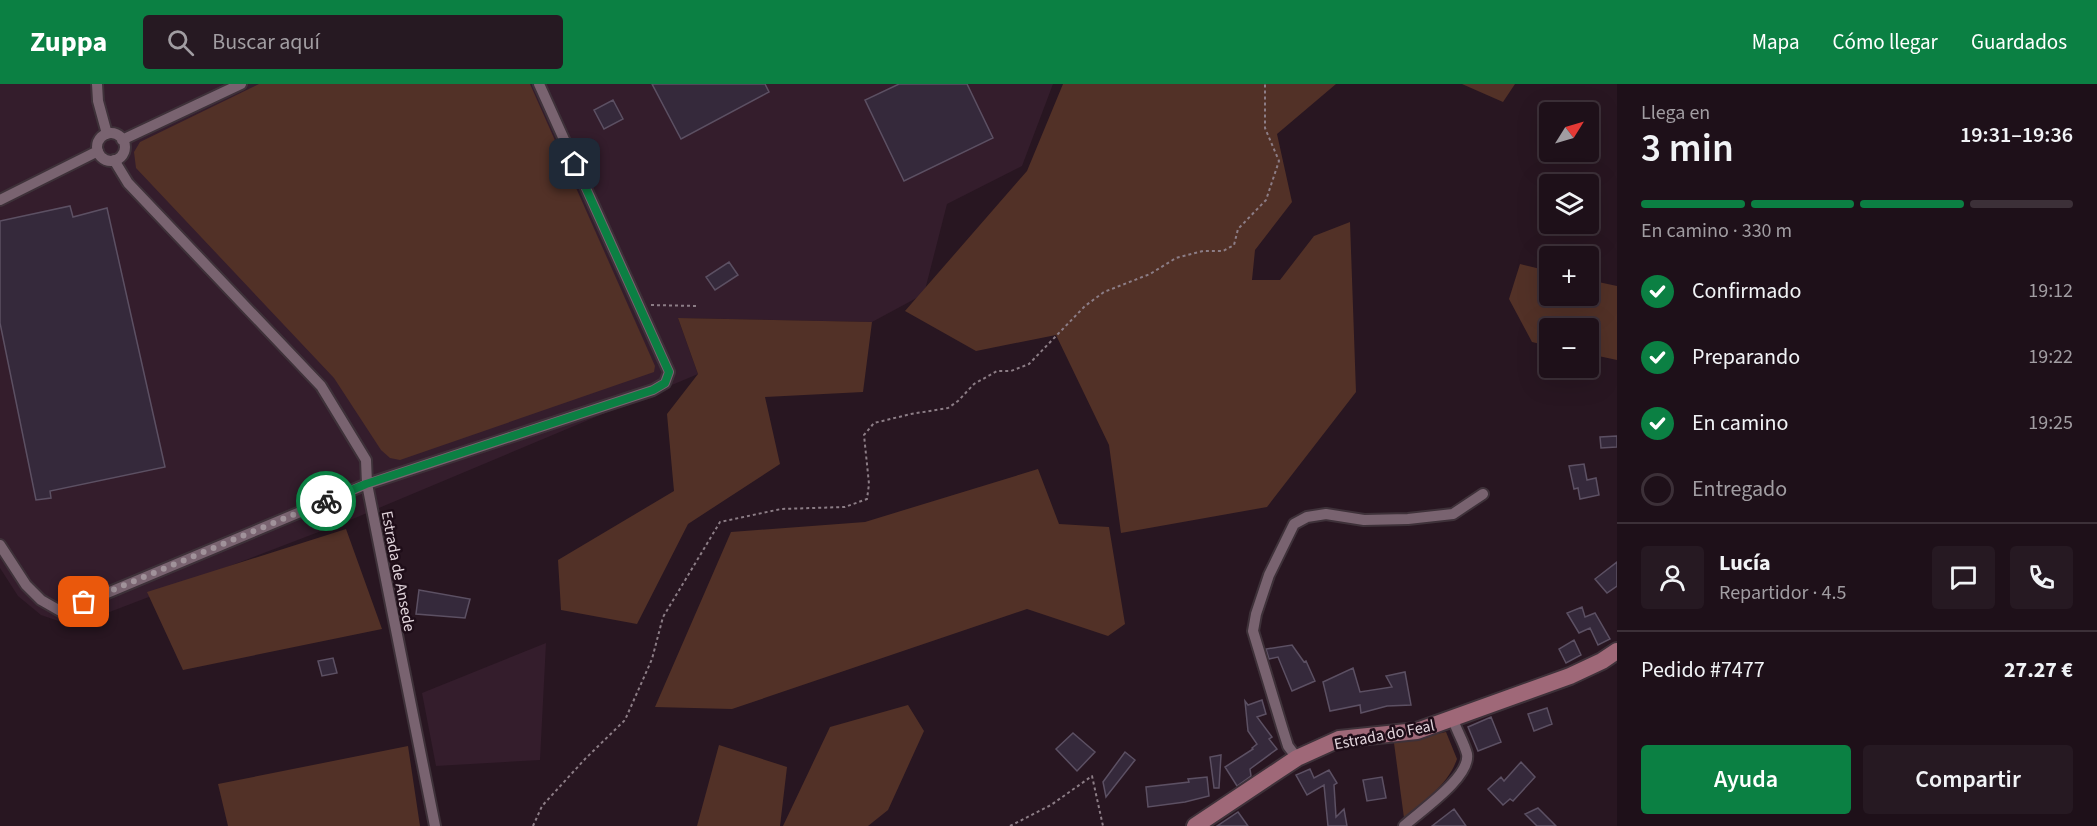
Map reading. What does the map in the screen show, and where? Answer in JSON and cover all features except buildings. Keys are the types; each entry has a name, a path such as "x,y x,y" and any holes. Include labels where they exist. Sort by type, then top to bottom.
{"main road":[{"name":"Estrada do Feal","path":"1195,826 1297,758 1339,739 1418,730 1453,719 1570,676 1617,651"}],"street":[{"path":"97,84 98,101 107,134"},
{"path":"122,140 241,84"},
{"path":"0,545 26,585 41,600 62,612 366,484 653,390 665,383 669,372 539,84"},
{"path":"107,134 115,134 122,140 123,152 114,160 102,158 98,151 98,142 107,134"},
{"path":"0,200 98,151"},
{"name":"Estrada de Ansede","path":"114,160 128,183 321,386 366,460 366,484 435,826"},
{"path":"1297,758 1288,747 1253,631 1269,575 1294,524 1307,517 1326,514 1364,520 1408,519 1453,514 1483,494"},
{"path":"1404,826 1458,779 1466,763 1467,754 1453,719"}],"path":[{"path":"533,826 542,806 625,720 652,659 663,617 720,522 781,509 845,507 867,499 869,484 864,435 874,423 948,408 974,384 997,371 1011,371 1029,364 1085,306 1104,292 1150,274 1176,258 1203,251 1223,251 1234,245 1238,228 1266,200 1279,161 1265,128 1265,84"},
{"path":"639,305 698,306"},
{"path":"1010,826 1051,805 1092,776 1102,826"}],"shaded area":[{"path":"0,84 1053,84 1022,166 947,204 924,294 872,322 678,318 698,374 355,518 73,626 41,615 18,596 0,568"},
{"path":"259,84 530,84 655,366 654,372 400,460 390,458 381,450 334,378 136,168 134,152 140,142"},
{"path":"1063,84 1336,84 1277,134 1292,202 1255,250 1252,280 1280,280 1314,236 1350,222 1356,392 1267,507 1121,533 1109,445 1056,335 976,351 905,311 1027,171"},
{"path":"1462,84 1515,84 1503,102"},
{"path":"1520,264 1539,269 1539,306 1599,306 1599,282 1617,286 1617,360 1599,356 1599,318 1539,318 1539,344 1532,342 1509,299"},
{"path":"678,318 872,322 863,392 765,397 780,464 688,524 637,624 561,610 558,560 674,491 667,414 698,374"},
{"path":"1038,469 1059,524 1109,527 1125,624 1108,636 1027,609 732,709 655,707 731,532 865,522"},
{"path":"346,529 382,629 183,670 147,592"},
{"path":"546,643 540,760 436,766 422,693"},
{"path":"908,705 924,731 888,810 868,826 783,826 830,727"},
{"path":"1446,732 1457,759 1453,768 1442,785 1404,818 1394,743"},
{"path":"719,745 787,767 780,826 697,826"},
{"path":"408,746 420,826 228,826 218,784"}],"way so far":[{"path":"84,602 326,501"}],"route":[{"path":"326,501 366,484 653,390 665,383 669,372 575,164"}]}
